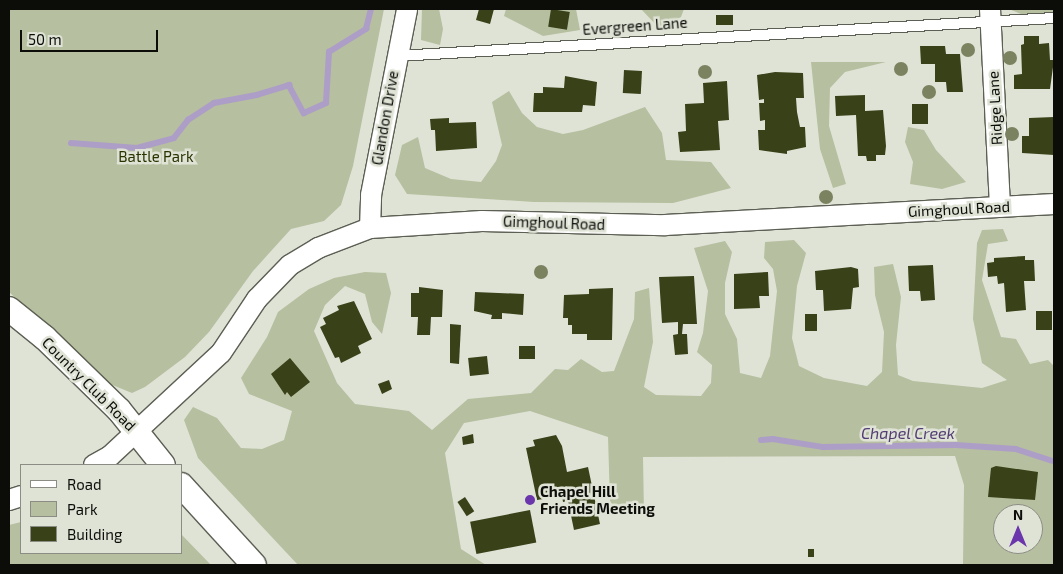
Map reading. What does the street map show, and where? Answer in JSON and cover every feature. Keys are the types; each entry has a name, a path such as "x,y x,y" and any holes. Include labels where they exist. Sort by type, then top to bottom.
{"street":[{"name":"Glandon Drive","path":"370,228 371,195 407,9"},
{"name":"Ridge Lane","path":"990,15 1000,208"},
{"name":"Gimghoul Road","path":"96,464 110,456 221,354 257,299 290,265 318,248 370,228 482,221 665,225 1054,204"},
{"name":"Country Club Road","path":"9,309 45,338 136,431 162,464"},
{"path":"182,486 254,565"}],"lane":[{"name":"Evergreen Lane","path":"397,56 990,15 1054,18"}],"green space":[{"name":"Battle Park","path":"9,9 384,9 353,166 341,205 324,221 291,229 253,271 209,332 185,357 145,387 132,393 110,384 9,292"},
{"path":"422,9 439,9 443,29 440,45 421,40"},
{"path":"506,9 576,9 580,30 543,36 504,16"},
{"path":"641,9 684,9 681,17 659,28"},
{"path":"1009,9 1054,9 1054,14 1021,14"},
{"path":"811,62 886,62 845,72 830,88 829,126 846,184 833,188 820,149"},
{"path":"509,91 522,113 537,127 563,134 583,130 645,107 662,133 666,160 711,162 731,188 673,203 534,202 407,194 395,175 402,145 418,137 425,168 451,179 481,182 496,161 502,145 492,102"},
{"path":"908,127 924,130 936,150 966,182 942,189 910,184 913,162 905,142"},
{"path":"1003,229 1008,241 988,244 982,280 1001,337 1016,339 1030,364 1048,360 1054,366 1054,565 963,565 964,485 955,456 643,457 644,514 626,515 610,502 608,437 530,411 464,423 445,453 461,549 486,565 298,565 198,458 184,420 193,407 217,418 241,448 262,449 284,440 292,411 249,394 241,378 267,337 278,312 309,289 334,278 365,272 386,273 391,293 382,334 372,322 365,294 345,286 325,305 314,331 337,383 355,404 409,411 432,430 468,399 531,393 555,369 568,370 581,359 602,372 614,371 634,319 635,292 649,288 653,342 644,387 656,395 701,396 711,383 712,365 697,352 703,333 708,291 694,248 725,241 732,252 725,283 725,314 737,339 740,373 761,378 770,356 777,291 773,269 764,258 765,242 794,240 806,253 797,286 792,338 799,366 824,378 867,386 882,372 884,332 875,295 874,267 893,264 901,297 896,345 898,375 913,381 982,388 1007,380 982,363 973,319 977,243 982,230"},
{"path":"20,522 20,554 182,554 182,535 211,565 9,565 9,525"}],"building":[{"path":"479,9 494,9 490,24 476,20"},
{"path":"551,9 570,12 567,30 548,27"},
{"path":"716,15 733,15 733,25 716,25"},
{"path":"1024,36 1039,36 1039,44 1049,43 1050,60 1054,60 1050,89 1014,89 1014,75 1022,74 1021,45 1024,44"},
{"path":"920,46 945,46 946,54 960,54 963,92 947,92 946,82 935,82 935,64 921,64"},
{"path":"624,70 642,71 641,94 623,93"},
{"path":"775,72 803,73 804,98 796,98 800,127 805,127 806,147 787,151 787,154 759,150 758,130 765,130 765,120 760,121 759,103 764,103 764,99 759,100 757,75"},
{"path":"565,76 597,82 595,106 583,105 582,112 533,112 534,93 543,93 543,87 564,88"},
{"path":"727,81 729,120 718,121 720,150 680,152 678,132 686,131 685,104 704,103 703,83"},
{"path":"865,95 865,111 883,110 885,155 876,155 876,161 867,161 866,156 858,156 856,115 836,116 835,96"},
{"path":"912,104 928,104 928,124 912,124"},
{"path":"1054,117 1054,155 1022,153 1022,136 1029,136 1029,118"},
{"path":"449,118 449,123 476,122 477,148 436,151 435,130 431,130 430,119"},
{"path":"1025,256 1025,260 1034,260 1035,281 1024,281 1026,310 1006,312 1004,283 998,284 997,276 988,277 987,263 994,262 994,258"},
{"path":"933,265 935,300 921,301 920,291 909,291 908,266"},
{"path":"851,267 858,269 859,287 853,288 851,309 824,311 823,290 816,290 815,271"},
{"path":"768,272 769,296 759,296 760,308 734,309 734,274"},
{"path":"694,276 697,324 683,324 682,334 687,334 688,354 675,355 673,335 678,334 678,322 662,323 659,277"},
{"path":"419,287 443,290 442,317 431,317 430,335 417,335 418,317 411,317 411,293 419,293"},
{"path":"613,288 612,340 587,340 587,334 572,334 572,325 568,325 568,318 563,318 564,295 589,294 589,289"},
{"path":"475,292 524,294 523,315 502,313 502,319 491,319 492,315 474,311"},
{"path":"354,301 372,339 358,346 361,353 341,363 339,357 335,358 320,327 326,324 323,318 339,310 337,306"},
{"path":"1036,311 1052,311 1052,330 1036,330"},
{"path":"805,314 817,314 817,331 805,331"},
{"path":"450,324 461,325 459,364 450,363"},
{"path":"519,346 535,346 535,359 519,359"},
{"path":"487,356 489,374 470,376 468,358"},
{"path":"290,358 310,382 291,397 287,392 285,395 271,374"},
{"path":"389,380 392,389 382,394 378,384"},
{"path":"473,434 474,443 463,445 462,437"},
{"path":"556,435 562,446 567,472 588,467 600,524 574,530 568,501 563,502 562,496 537,500 526,448 535,446 533,440"},
{"path":"996,466 1038,472 1035,500 988,497 991,468"},
{"path":"465,497 474,511 467,516 457,502"},
{"path":"530,510 536,542 476,554 470,522"},
{"path":"808,549 814,549 814,557 808,557"}],"waterway":[{"path":"71,143 137,148 174,138 188,120 214,103 257,95 289,85 304,113 326,103 329,52 366,29 371,9"},
{"name":"Chapel Creek","path":"761,440 773,439 823,447 956,445 1016,449 1054,461"}],"place":[{"name":"Chapel Hill Friends Meeting","path":"530,500"}]}
